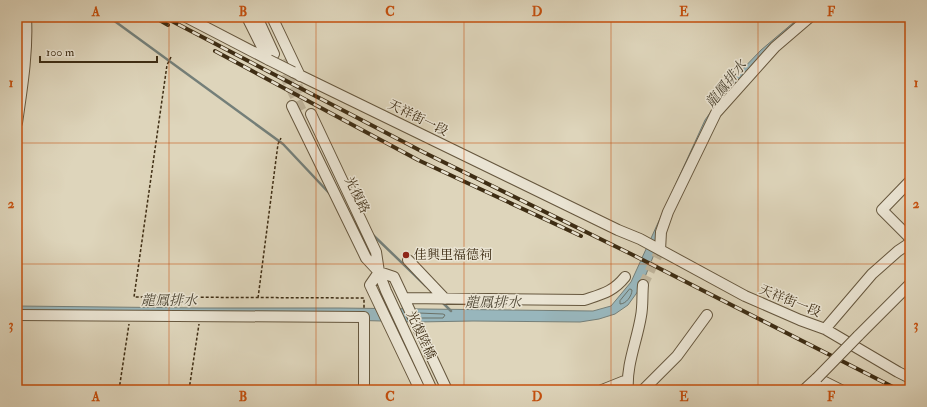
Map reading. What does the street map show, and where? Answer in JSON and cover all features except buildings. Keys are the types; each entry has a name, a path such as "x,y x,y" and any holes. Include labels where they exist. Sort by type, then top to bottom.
{"street":[{"name":"天祥街一段","path":"186,17 269,56 297,74 618,230 640,239 745,296 825,329 910,378"},
{"path":"247,17 269,56"},
{"path":"251,17 269,56"},
{"path":"257,17 269,56"},
{"path":"265,17 284,59"},
{"path":"272,17 297,74"},
{"path":"660,250 661,232 668,212 716,113 775,48 810,17"},
{"path":"17,123 23,82 26,19"},
{"path":"292,106 366,258 379,272 394,277 447,390"},
{"name":"光復路","path":"306,113 379,272 386,291"},
{"path":"910,181 882,210 910,238"},
{"path":"825,329 872,274 898,251 910,243"},
{"path":"408,260 427,282 445,299"},
{"path":"379,272 370,285 420,390"},
{"path":"406,301 445,299 584,300 607,292 618,286 624,277"},
{"path":"804,390 910,284"},
{"path":"628,386 632,356 641,316 643,285"},
{"name":"光復陸橋","path":"386,291 432,390"},
{"path":"17,315 364,317 364,390"},
{"path":"602,390 628,386 643,390 677,356 707,315"},
{"path":"817,378 842,390"}],"path":[{"path":"171,57 168,63 134,297 364,298 364,314"},
{"path":"258,298 278,144 281,138"},
{"path":"118,390 130,316"},
{"path":"189,390 200,316"}],"water":[{"path":"800,17 817,17 773,55 716,118 673,207 641,287 628,305 615,314 599,319 580,322 17,318 17,306 593,311 611,306 631,282 705,120 736,76 761,50"}],"waterway":[{"path":"109,17 283,144 331,195"},
{"path":"373,235 426,286"},
{"path":"442,302 451,311"}],"tunnel":[{"path":"284,59 301,93"},
{"path":"277,61 302,111"},
{"path":"643,285 660,250"}],"railway":[{"path":"154,17 168,25"},
{"path":"164,17 423,152 631,254 899,390"},
{"path":"215,51 418,160 581,236"}],"place":[{"name":"佳興里福德祠","path":"406,255"}],"water label":[{"name":"龍鳳排水","path":"726,84"},
{"name":"龍鳳排水","path":"169,300"},
{"name":"龍鳳排水","path":"493,302"}]}
